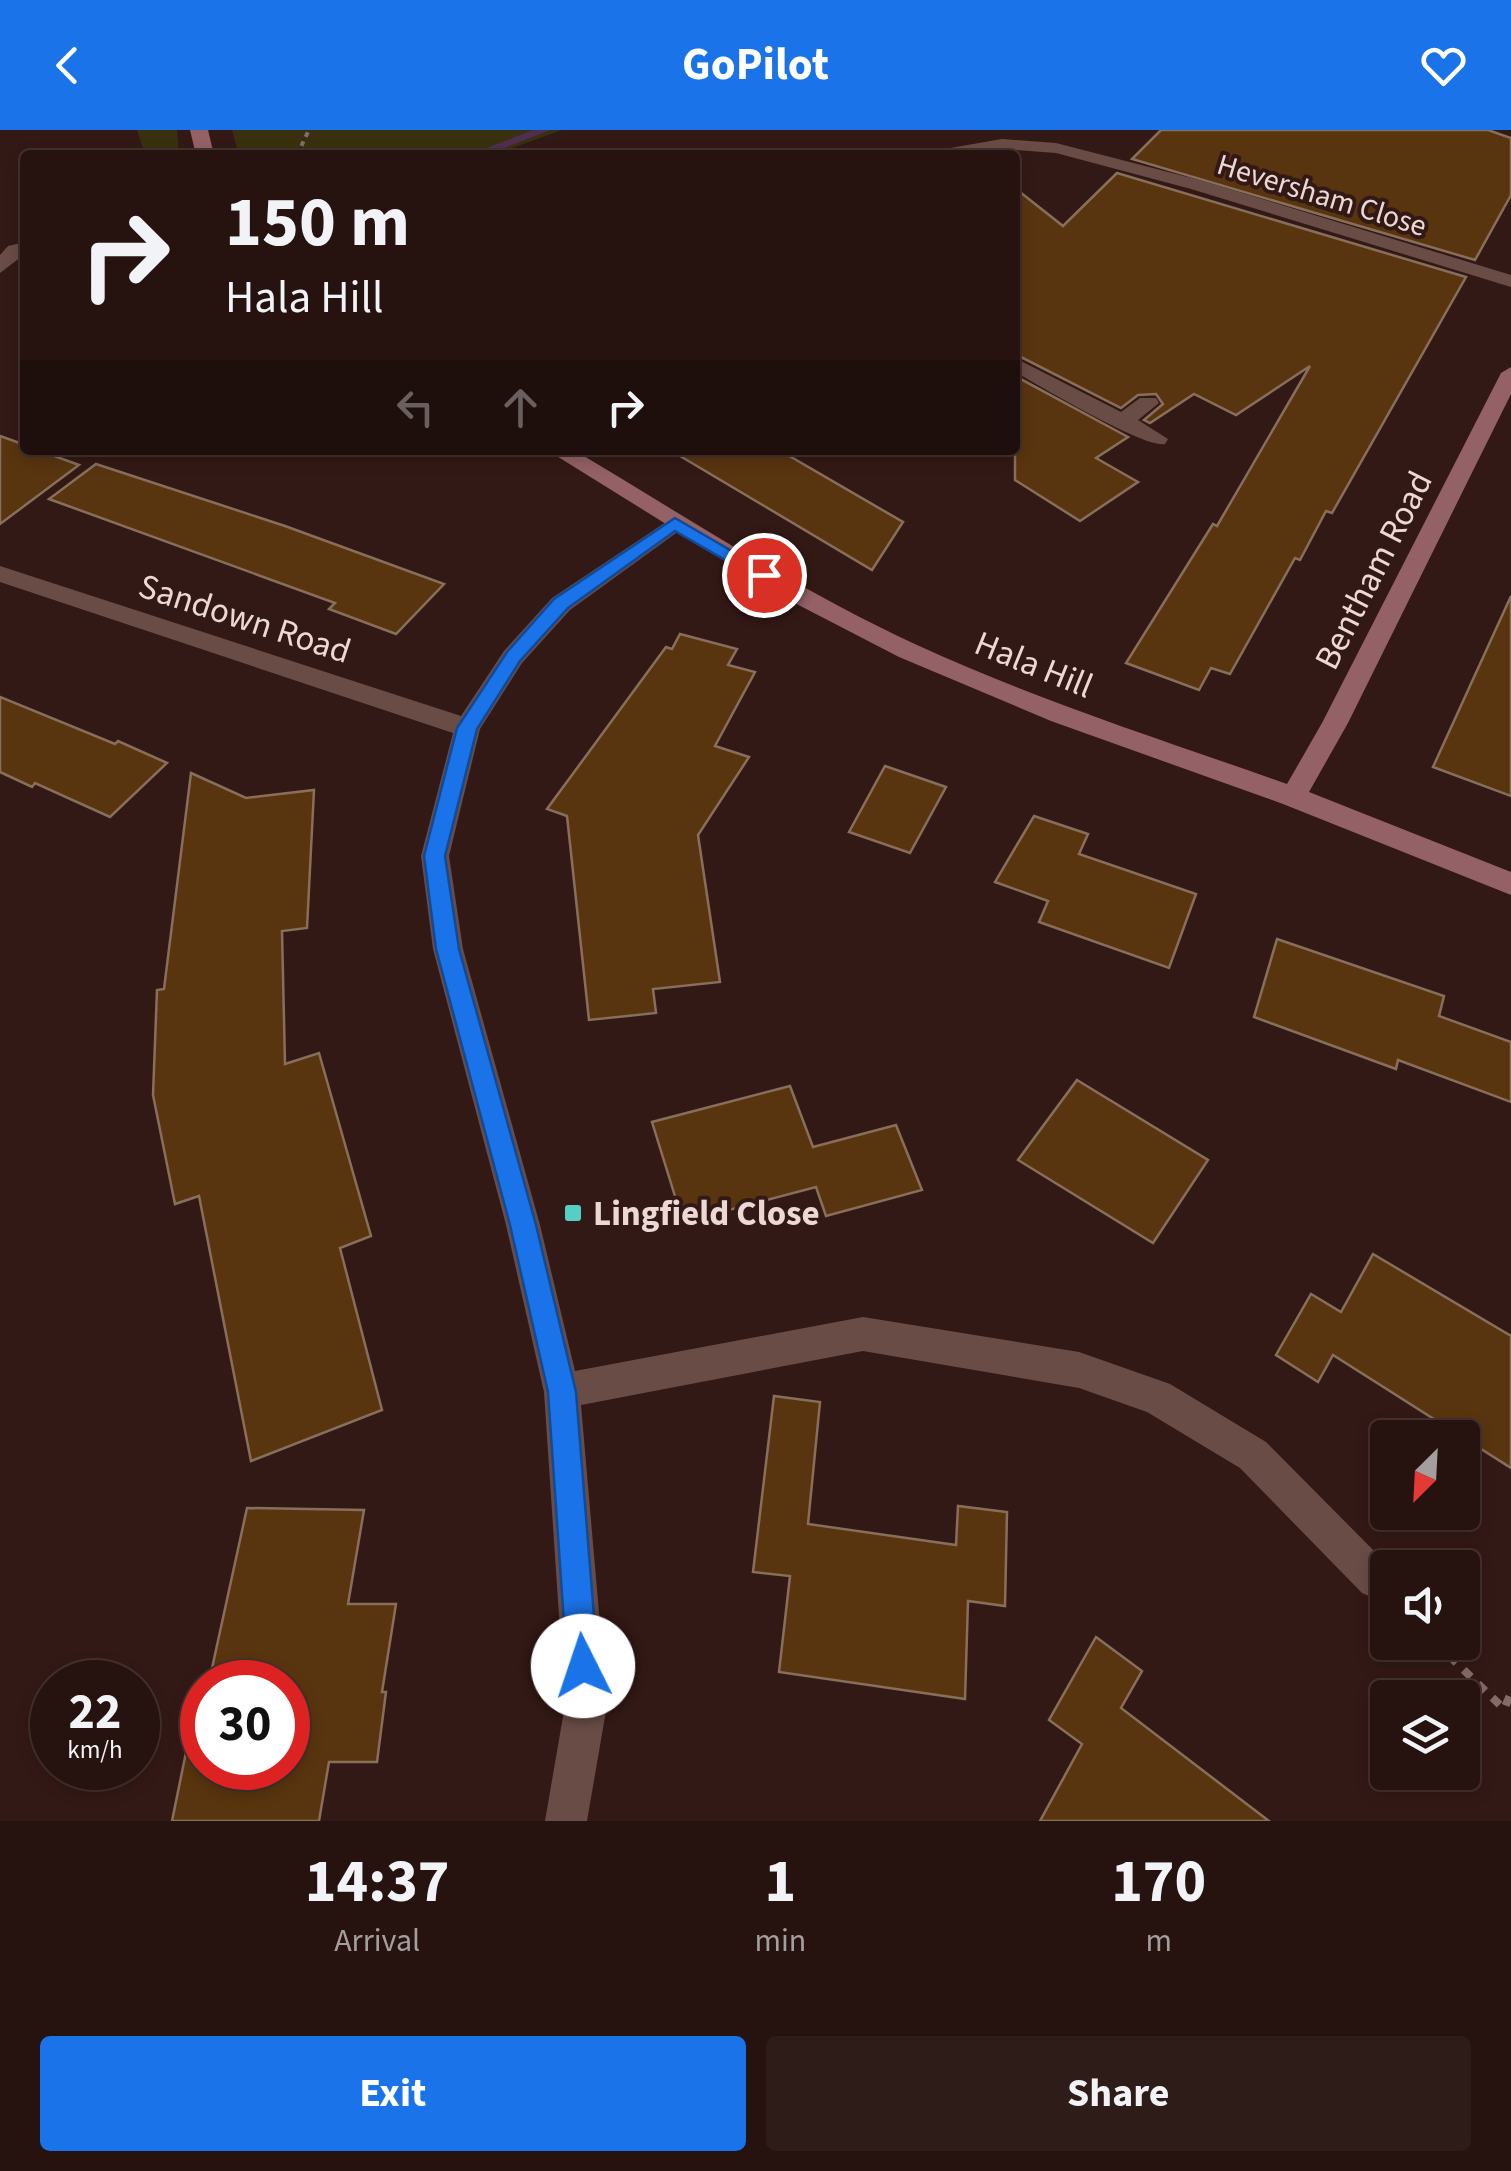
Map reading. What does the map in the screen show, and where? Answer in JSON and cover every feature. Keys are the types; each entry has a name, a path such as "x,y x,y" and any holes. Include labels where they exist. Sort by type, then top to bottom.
{"street":[{"name":"Heversham Close","path":"968,150 1002,144 1056,148 1511,280"},
{"path":"0,267 13,245"},
{"path":"1020,367 1157,440"},
{"name":"Bentham Road","path":"1293,797 1335,723 1511,372"},
{"path":"1122,421 1148,403"},
{"name":"Hala Hill","path":"566,455 675,524 908,651 1060,714 1293,797 1511,884"},
{"path":"566,1821 586,1705 562,1392 523,1225 448,949 434,856 467,728 513,656 561,604 675,524"},
{"name":"Sandown Road","path":"0,574 467,728"},
{"path":"562,1392 606,1380 863,1334 1079,1370 1157,1397 1253,1456 1370,1573"}],"path":[{"path":"1454,1660 1504,1709 1511,1693"}],"shaded area":[{"path":"137,130 177,130 179,150 143,150"},
{"path":"232,130 562,130 507,150 301,150 305,137 299,150 238,150"}],"building":[{"path":"1161,130 1488,130 1511,138 1511,195 1475,260 1132,159"},
{"path":"1117,173 1466,277 1332,513 1326,511 1300,560 1295,558 1230,674 1211,668 1199,690 1126,663 1213,524 1217,526 1310,366 1236,415 1194,394 1150,423 1144,420 1163,404 1156,394 1138,395 1121,408 1020,357 1020,192 1063,226"},
{"path":"1020,379 1128,437 1096,458 1138,482 1080,521 1015,480 1015,455 1020,455"},
{"path":"0,436 20,443 20,455 52,455 79,465 0,524"},
{"path":"678,455 788,455 903,522 872,570"},
{"path":"96,464 444,584 396,634 329,609 335,603 49,499"},
{"path":"1511,596 1511,796 1433,767"},
{"path":"680,634 737,649 728,665 755,672 715,746 749,757 698,835 720,982 653,989 656,1013 589,1020 567,816 547,809 666,647 672,649"},
{"path":"0,697 167,763 110,817 35,783 32,787 0,772"},
{"path":"885,766 946,787 910,853 849,832"},
{"path":"191,773 246,798 314,790 307,928 282,931 285,1064 319,1053 371,1236 340,1248 382,1410 251,1461 199,1196 175,1204 153,1095 157,990 164,989"},
{"path":"1034,816 1088,834 1079,854 1196,894 1169,968 1039,922 1048,901 995,882"},
{"path":"1277,939 1444,996 1439,1016 1511,1042 1511,1102 1398,1060 1396,1069 1254,1017"},
{"path":"1077,1080 1208,1160 1153,1243 1018,1160"},
{"path":"790,1086 813,1147 896,1125 922,1190 826,1216 816,1187 683,1222 652,1122"},
{"path":"1373,1254 1511,1336 1511,1468 1480,1448 1480,1420 1435,1420 1333,1355 1318,1382 1276,1355 1311,1294 1341,1312"},
{"path":"774,1396 820,1402 808,1524 956,1545 958,1506 1007,1512 1005,1606 968,1601 965,1699 779,1672 790,1576 753,1572"},
{"path":"247,1508 364,1510 348,1604 396,1604 382,1692 386,1692 377,1762 329,1762 319,1821 172,1821 180,1782 180,1790 310,1790 310,1660 214,1660"},
{"path":"1096,1637 1142,1671 1121,1708 1269,1821 1040,1821 1082,1744 1049,1720"}],"waterway":[{"path":"489,150 544,130"}],"place":[{"name":"Lingfield Close","path":"573,1213"}],"route":[{"path":"583,1666 562,1392 523,1225 448,949 434,856 467,728 513,656 561,604 675,524 764,575"}]}
